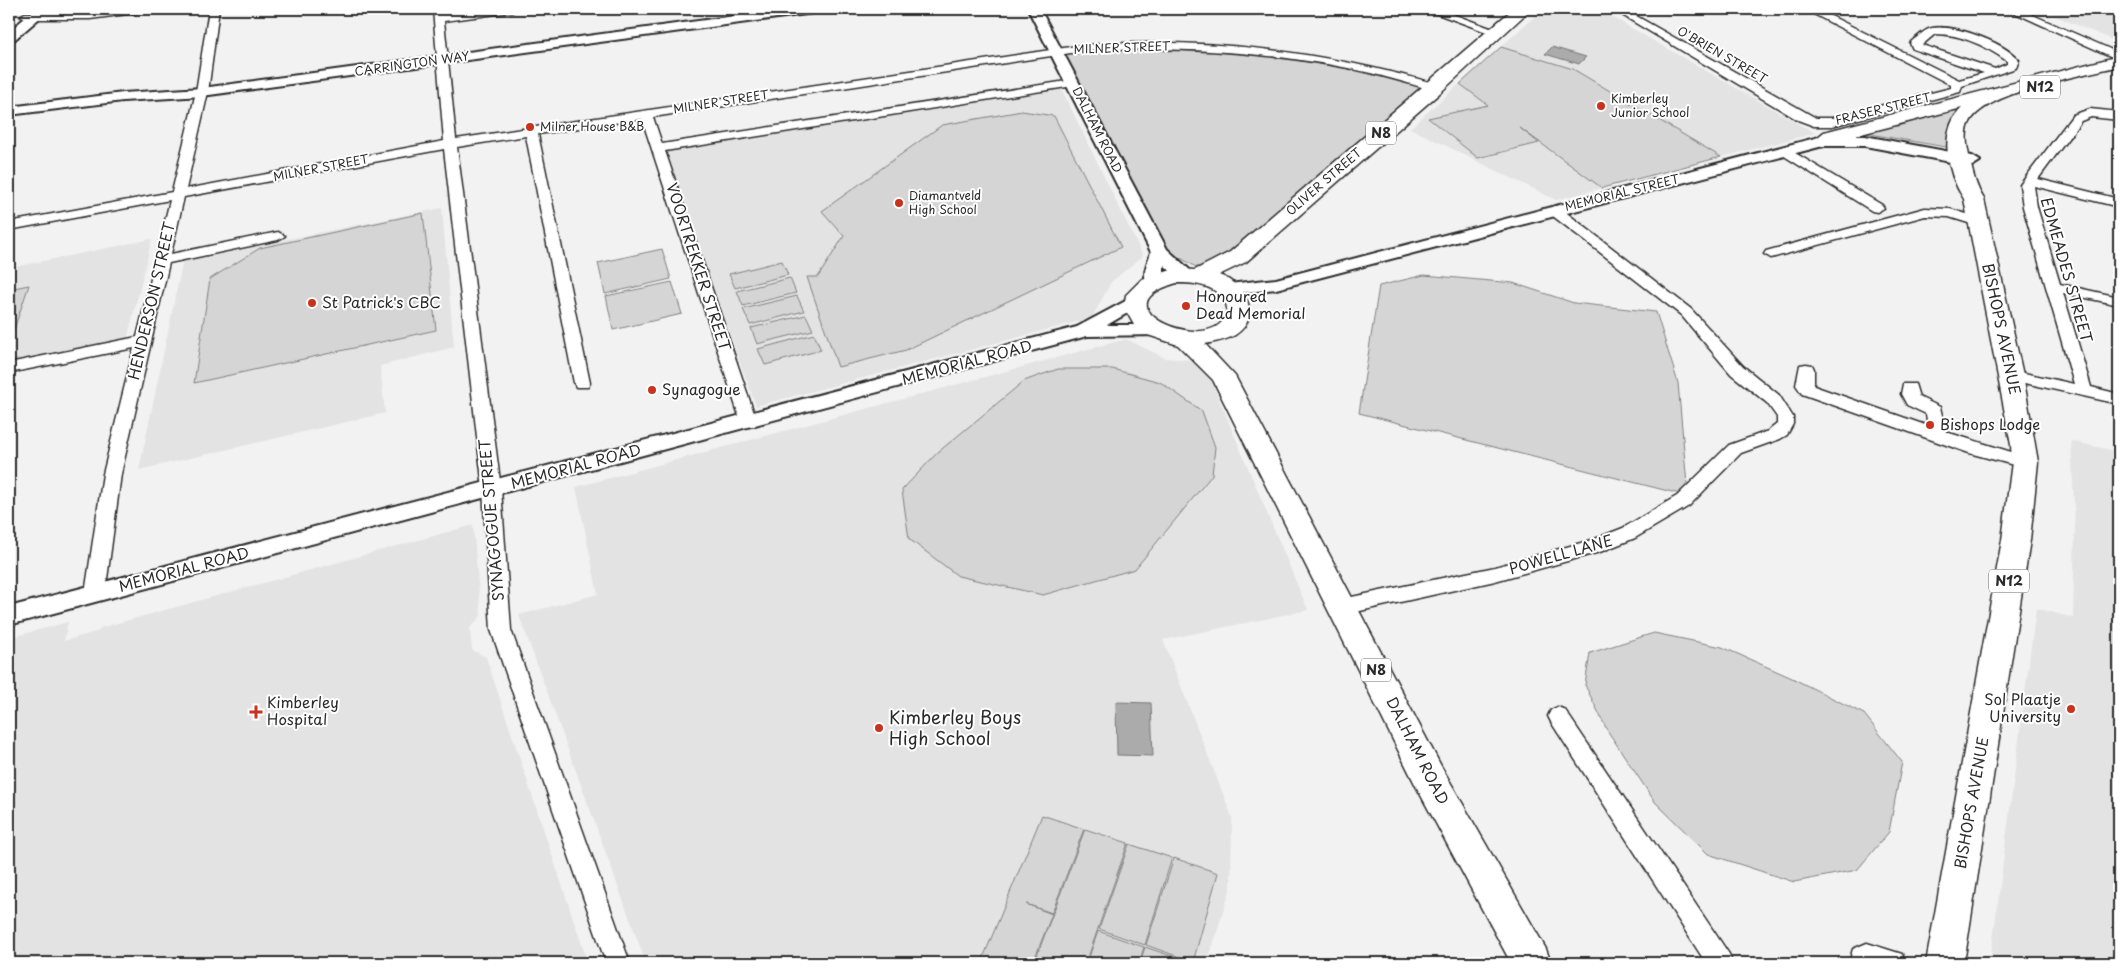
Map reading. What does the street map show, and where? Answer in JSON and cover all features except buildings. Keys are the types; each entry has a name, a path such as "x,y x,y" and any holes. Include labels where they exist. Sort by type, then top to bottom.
{"highway":[{"name":"OLIVER STREET","path":"1192,276 1238,257 1436,88 1523,9"},
{"name":"N12","path":"1976,211 1977,188 1957,135 1962,118 1976,104 1995,94 2119,61"},
{"name":"N12","path":"1965,155 1975,118 1993,103 2036,88 2119,66"},
{"path":"1823,141 1831,136 1995,94"},
{"name":"BISHOPS AVENUE","path":"1945,963 2016,540 2025,462 2024,445 2011,375 1976,211"},
{"name":"OLIVER STREET","path":"1230,294 1238,257"},
{"name":"N8","path":"1154,281 1192,276 1230,294 1237,320 1224,332"},
{"path":"1154,281 1142,290 1135,301 1137,314 1147,326 1155,331 1186,339 1200,338 1224,332"},
{"name":"DALHAM ROAD","path":"1223,376 1224,332"},
{"name":"DALHAM ROAD","path":"1186,339 1223,376 1429,777 1532,963"}],"street":[{"path":"9,28 34,12 90,16 143,9"},
{"name":"HENDERSON STREET","path":"95,594 112,474 202,88 214,9"},
{"path":"439,13 512,9"},
{"name":"CARRINGTON WAY","path":"442,56 758,9"},
{"name":"CARRINGTON WAY","path":"9,111 814,9"},
{"name":"DALHAM ROAD","path":"1034,9 1160,252 1192,276"},
{"path":"1429,9 1496,32"},
{"name":"O'BRIEN STREET","path":"1617,9 1802,117 1814,122"},
{"path":"1809,9 1954,88"},
{"path":"2011,9 2119,57"},
{"path":"9,37 34,12"},
{"name":"SYNAGOGUE STREET","path":"439,13 450,144 492,490 501,630 618,963"},
{"path":"1932,31 1938,31 1989,44 2013,60 2012,66 1995,73 1922,49 1915,44 1932,31"},
{"name":"MILNER STREET","path":"9,226 450,144 1056,51 1139,44 1240,49 1352,65 1436,88"},
{"name":"FRASER STREET","path":"1814,122 1832,122 1954,88 1995,73"},
{"path":"658,148 1073,83"},
{"name":"CARRINGTON WAY","path":"9,102 202,88"},
{"name":"VOORTREKKER STREET","path":"646,113 750,422"},
{"name":"EDMEADES STREET","path":"2084,392 2052,287 2027,191 2029,181 2077,118 2082,115 2101,113 2119,116"},
{"path":"532,132 582,383"},
{"name":"MEMORIAL STREET","path":"1230,294 1276,284 1823,141 1865,141 1965,155"},
{"path":"1785,151 1877,208"},
{"path":"2029,181 2119,203"},
{"name":"POWELL LANE","path":"1342,607 1505,571 1600,545 1629,533 1683,500 1735,449 1774,435 1781,431 1785,424 1783,413 1773,399 1738,370 1690,316 1554,210"},
{"path":"1771,254 1925,212 1976,211"},
{"path":"163,260 278,236"},
{"path":"1154,281 1154,269 1160,252"},
{"path":"2052,287 2119,300"},
{"name":"MEMORIAL ROAD","path":"9,616 750,422 1084,332 1135,301"},
{"path":"1084,332 1155,331"},
{"path":"9,368 143,341"},
{"path":"1806,369 1804,385 1808,390 1988,453 2025,462"},
{"path":"2011,375 2119,399"},
{"path":"1909,388 1912,401 1934,411 1938,436"},
{"path":"1558,716 1720,963"},
{"path":"1861,963 1862,958 1867,955 1893,963"}],"shaded area":[{"name":"Kimberley Junior School","path":"1543,9 1598,9 1815,133 1556,200 1410,128"},
{"path":"2038,9 2119,9 2119,42 2115,41"},
{"path":"1138,44 1311,58 1427,85 1228,261 1196,267 1165,249 1057,51"},
{"path":"1501,47 1573,69 1721,157 1602,188 1520,128 1539,143 1478,158 1428,118 1488,105 1460,84"},
{"path":"1552,47 1586,57 1579,64 1545,54"},
{"name":"Diamantveld High School","path":"1061,88 1143,256 1111,282 1092,318 756,406 662,150"},
{"path":"1966,105 1952,145 1946,147 1864,133"},
{"path":"1022,111 1054,116 1121,247 906,350 838,367 807,277 818,277 844,236 822,211 942,125"},
{"name":"St Patrick's CBC","path":"442,208 454,347 380,366 385,413 139,470 183,260"},
{"path":"423,213 436,330 194,383 210,279 260,248"},
{"path":"152,239 127,340 9,362 9,268"},
{"path":"662,249 671,279 605,294 598,263"},
{"path":"782,261 788,275 735,288 729,274"},
{"path":"1424,275 1513,283 1574,303 1656,312 1678,383 1688,496 1359,413 1379,286"},
{"path":"790,278 796,293 743,306 737,291"},
{"path":"672,282 682,314 613,330 606,296"},
{"path":"29,285 9,344 9,289"},
{"path":"797,296 804,311 750,325 743,309"},
{"path":"806,315 813,330 757,344 751,328"},
{"path":"814,334 821,350 765,365 758,349"},
{"name":"Kimberley Boys High School","path":"1126,339 1165,358 1203,361 1308,610 1163,640 1232,817 1231,887 1207,963 646,963 519,615 598,594 576,487"},
{"path":"1058,369 1112,369 1160,382 1202,411 1215,447 1212,475 1135,569 1043,595 958,576 909,539 902,490 937,453 1024,381"},
{"name":"Sol Plaatje University","path":"2071,441 2119,452 2119,963 1990,963 2036,608 2073,618 2075,526"},
{"name":"Kimberley Hospital","path":"473,525 481,616 470,628 472,650 486,657 588,963 9,963 9,638 68,622 64,641 99,631 100,628"},
{"path":"1654,633 1722,647 1792,678 1864,714 1902,762 1889,832 1857,870 1794,882 1708,854 1655,802 1607,730 1585,685 1590,653"},
{"path":"1116,702 1151,703 1153,756 1117,755"},
{"path":"1042,815 1084,829 1052,913 1026,904 1052,914 1033,963 981,963"},
{"path":"1085,829 1128,843 1086,963 1034,963"},
{"path":"1129,844 1172,858 1145,945 1099,929"},
{"path":"1174,858 1218,873 1193,962 1146,945"},
{"path":"1098,931 1144,947 1139,963 1087,963"},
{"path":"1145,947 1192,963 1140,963"}],"place":[{"name":"Kimberley Junior School","path":"1601,106"},
{"name":"Milner House B&B","path":"530,127"},
{"name":"Diamantveld High School","path":"899,203"},
{"name":"St Patrick's CBC","path":"312,303"},
{"name":"Honoured Dead Memorial","path":"1186,306"},
{"name":"Synagogue","path":"652,390"},
{"name":"Bishops Lodge","path":"1930,425"},
{"name":"Sol Plaatje University","path":"2071,709"},
{"name":"Kimberley Hospital","path":"256,712"},
{"name":"Kimberley Boys High School","path":"879,728"}]}
